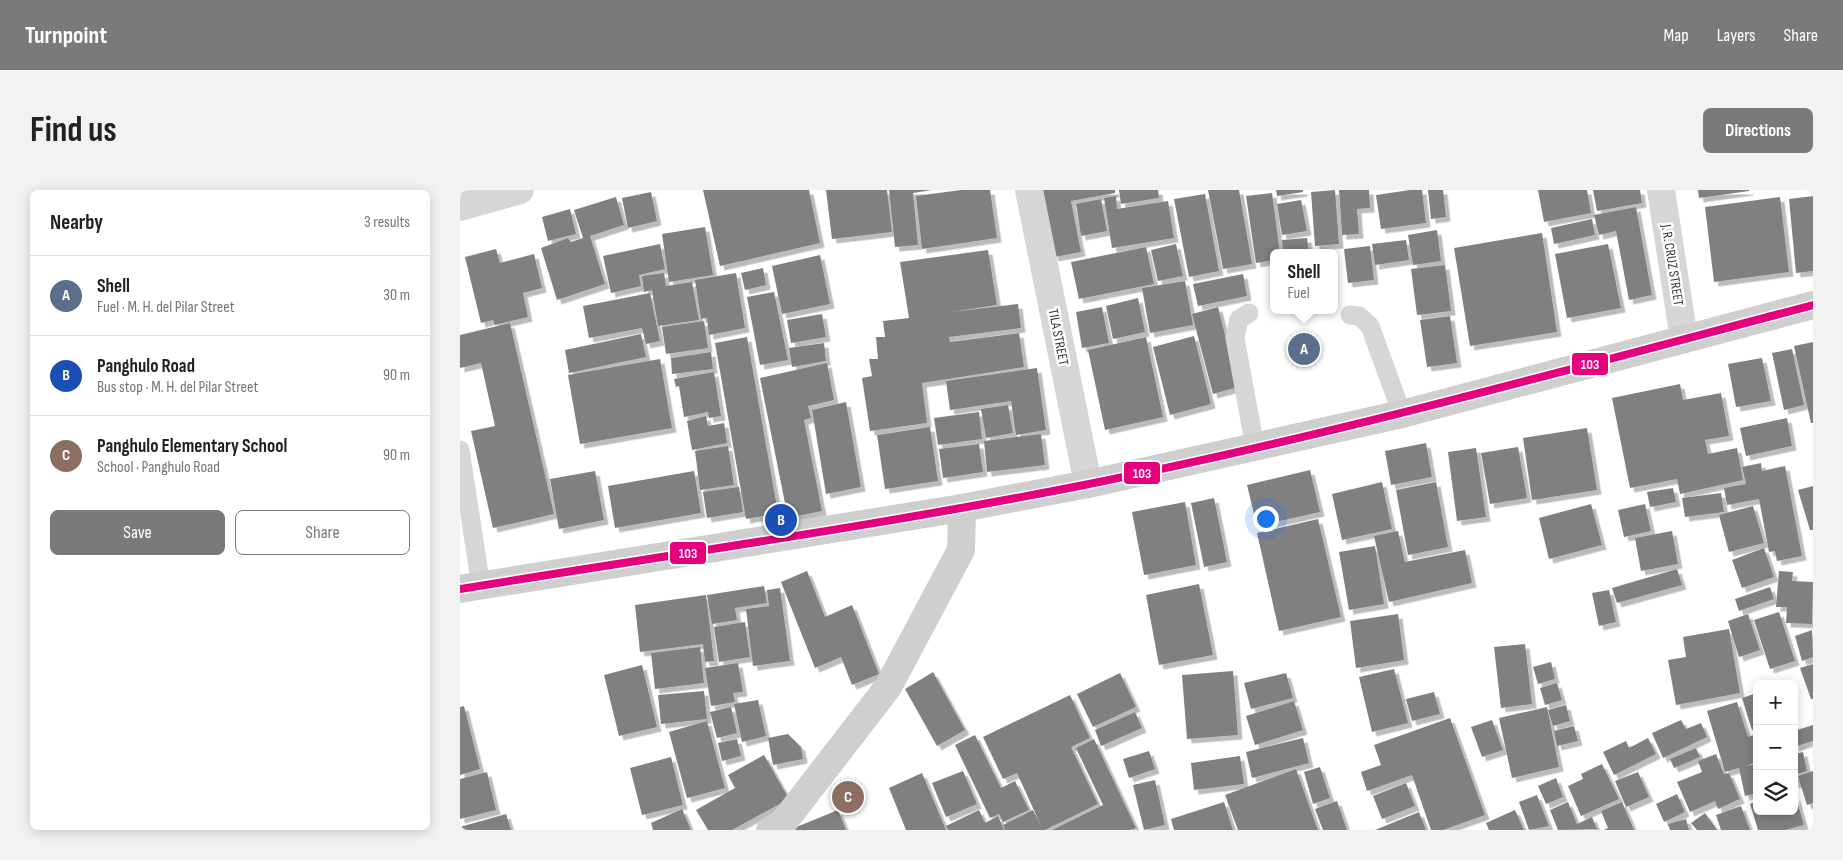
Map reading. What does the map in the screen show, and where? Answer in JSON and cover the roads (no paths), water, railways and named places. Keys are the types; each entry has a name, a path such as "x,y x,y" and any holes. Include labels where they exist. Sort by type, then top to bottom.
{"main road":[{"path":"471,587 962,508 1088,484 1402,414 1813,305"},
{"path":"770,830 783,823 888,687 961,550 962,508"}],"street":[{"path":"460,207 520,190"},
{"name":"TILA STREET","path":"1029,190 1088,484"},
{"name":"J. R. CRUZ STREET","path":"1661,190 1684,339"}],"lane":[{"path":"1249,313 1239,319 1235,338 1255,447"},
{"path":"1350,314 1360,316 1370,326 1402,414"},
{"path":"460,450 471,587"}],"place":[{"name":"Shell","path":"1304,349"},
{"name":"Panghulo Road","path":"781,520"},
{"name":"Panghulo Elementary School","path":"848,797"}]}
